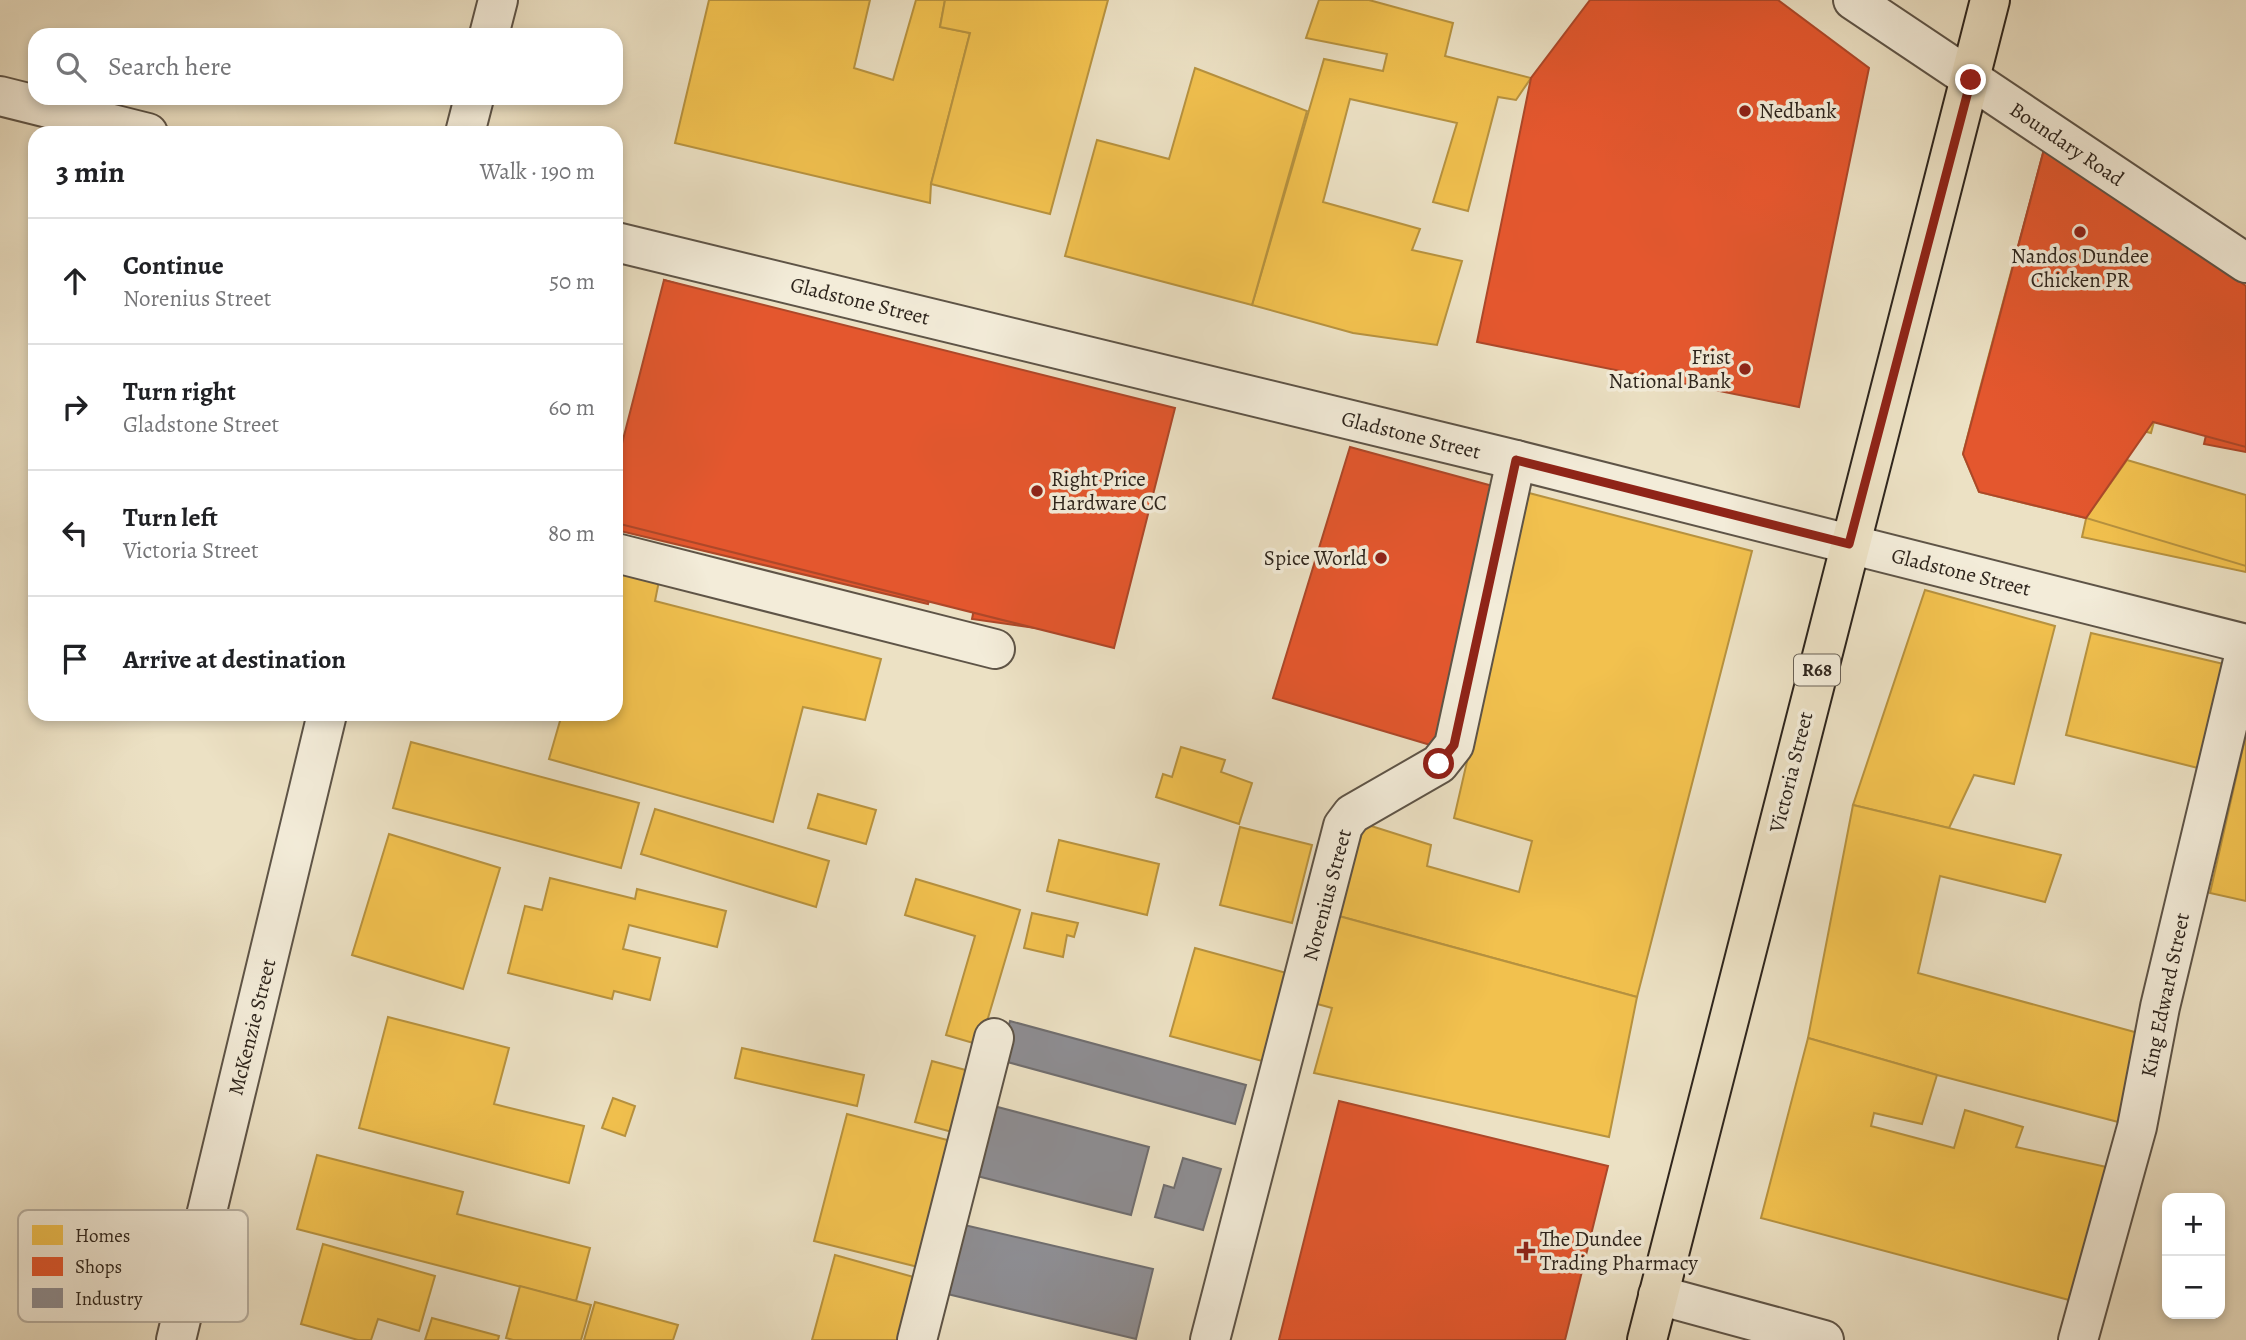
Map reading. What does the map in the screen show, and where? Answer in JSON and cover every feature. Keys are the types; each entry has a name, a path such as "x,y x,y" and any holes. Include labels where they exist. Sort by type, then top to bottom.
{"main road":[{"name":"Victoria Street","path":"1647,1340 1990,0"}],"street":[{"path":"491,28 498,0"},
{"name":"Boundary Road","path":"1853,0 2246,264"},
{"path":"0,96 28,103"},
{"path":"36,105 120,126"},
{"path":"467,126 472,105"},
{"name":"Gladstone Street","path":"623,244 1516,460 2246,646"},
{"name":"Norenius Street","path":"1210,1340 1343,826 1352,814 1439,764 1454,745 1516,460"},
{"path":"623,555 995,649"},
{"name":"King Edward Street","path":"2078,1340 2137,1127 2160,1007 2246,646"},
{"name":"McKenzie Street","path":"207,1210 325,721"},
{"path":"917,1340 994,1038"},
{"path":"1658,1295 1824,1340"},
{"name":"McKenzie Street","path":"176,1340 180,1322"}],"building: Homes":[{"path":"709,0 870,0 854,68 893,80 916,0 945,0 940,27 970,33 931,184 930,203 675,143"},
{"path":"945,0 1108,0 1050,214 931,184 970,33 940,27"},
{"path":"1319,0 1369,0 1453,23 1445,56 1531,78 1516,100 1498,97 1468,211 1433,202 1457,123 1350,99 1323,202 1420,229 1412,250 1462,261 1437,345 1353,333 1252,305 1324,59 1383,71 1387,54 1306,38"},
{"path":"1195,68 1307,111 1252,305 1065,256 1097,140 1169,159"},
{"path":"2014,261 2184,309 2151,433 1979,392"},
{"path":"1979,392 2111,424 2099,460 2086,518 1979,492 1963,454"},
{"path":"2099,460 2246,498 2246,572 2082,537"},
{"path":"2127,460 2246,495 2246,566 2086,518"},
{"path":"1529,493 1752,551 1637,997 1335,915 1365,824 1431,845 1427,866 1519,892 1532,841 1454,818"},
{"path":"623,570 659,581 655,601 881,659 865,720 803,707 773,822 549,759 560,721 623,721"},
{"path":"1925,590 2055,626 2014,784 1974,775 1949,828 1853,805"},
{"path":"2091,633 2228,665 2202,769 2066,735"},
{"path":"2246,734 2246,901 2210,893"},
{"path":"411,742 639,803 621,868 393,808"},
{"path":"1181,747 1225,760 1221,772 1252,783 1239,824 1156,797 1163,774 1172,777"},
{"path":"818,794 876,810 866,844 808,828"},
{"path":"1853,805 2061,855 2045,902 1940,876 1918,973 2142,1034 2122,1123 1808,1038"},
{"path":"655,809 829,861 816,907 641,854"},
{"path":"1240,827 1312,845 1292,923 1220,905"},
{"path":"389,834 500,868 463,989 352,955"},
{"path":"1059,840 1159,864 1147,915 1047,891"},
{"path":"550,878 635,899 637,889 726,911 717,947 629,925 623,949 660,958 650,1000 614,991 612,999 508,973 525,906 542,910"},
{"path":"916,879 1020,910 980,1045 946,1035 975,936 905,915"},
{"path":"1032,913 1078,923 1074,937 1067,935 1063,957 1024,948"},
{"path":"1335,915 1637,997 1609,1137 1314,1073 1332,1008 1310,1002"},
{"path":"1195,948 1290,974 1266,1062 1170,1036"},
{"path":"388,1017 509,1048 494,1104 584,1126 569,1183 359,1128"},
{"path":"1808,1038 1937,1075 1922,1124 1874,1113 1871,1126 1954,1148 1965,1110 2023,1127 2016,1147 2111,1168 2069,1300 1761,1218"},
{"path":"742,1048 864,1075 857,1106 735,1078"},
{"path":"932,1061 973,1072 956,1133 915,1122"},
{"path":"613,1098 635,1106 625,1136 602,1128"},
{"path":"847,1114 955,1142 922,1268 814,1241"},
{"path":"317,1155 463,1192 457,1214 590,1248 576,1301 297,1229"},
{"path":"323,1244 435,1276 419,1331 378,1319 371,1340 358,1340 301,1324"},
{"path":"835,1255 917,1278 900,1340 812,1340"},
{"path":"520,1286 591,1305 581,1340 506,1338"},
{"path":"595,1302 678,1325 673,1340 584,1340"},
{"path":"432,1318 499,1336 498,1340 425,1340"}],"building: Shops":[{"path":"1590,0 1778,0 1869,68 1799,407 1477,342 1531,78"},
{"path":"2046,142 2221,263 2217,284 2246,297 2246,452 2204,444 2232,322 2014,261"},
{"path":"2046,142 2246,286 2246,447 2153,422 2086,518 1979,492 1963,454"},
{"path":"664,280 770,311 765,326 829,348 798,473 825,482 813,528 886,539 937,355 1130,414 1107,480 1130,488 1091,636 972,619 977,594 934,584 928,604 623,532 623,462 665,291"},
{"path":"664,280 1175,408 1114,648 623,525 623,440"},
{"path":"1350,447 1500,488 1437,747 1273,698"},
{"path":"1339,1101 1608,1166 1565,1340 1279,1340"}],"building: Industry":[{"path":"1010,1021 1246,1085 1235,1124 1000,1060"},
{"path":"990,1105 1149,1147 1131,1215 973,1175"},
{"path":"1183,1158 1221,1169 1203,1230 1155,1217 1164,1185 1174,1188"},
{"path":"960,1224 1153,1269 1136,1339 943,1293"}],"place":[{"name":"Nedbank","path":"1745,111"},
{"name":"Nandos Dundee Chicken PR","path":"2080,232"},
{"name":"Frist National Bank","path":"1745,369"},
{"name":"Right Price Hardware CC","path":"1037,491"},
{"name":"Spice World","path":"1381,558"},
{"name":"The Dundee Trading Pharmacy","path":"1526,1251"}],"route":[{"path":"1439,764 1454,745 1516,460 1849,544 1971,80"}]}
